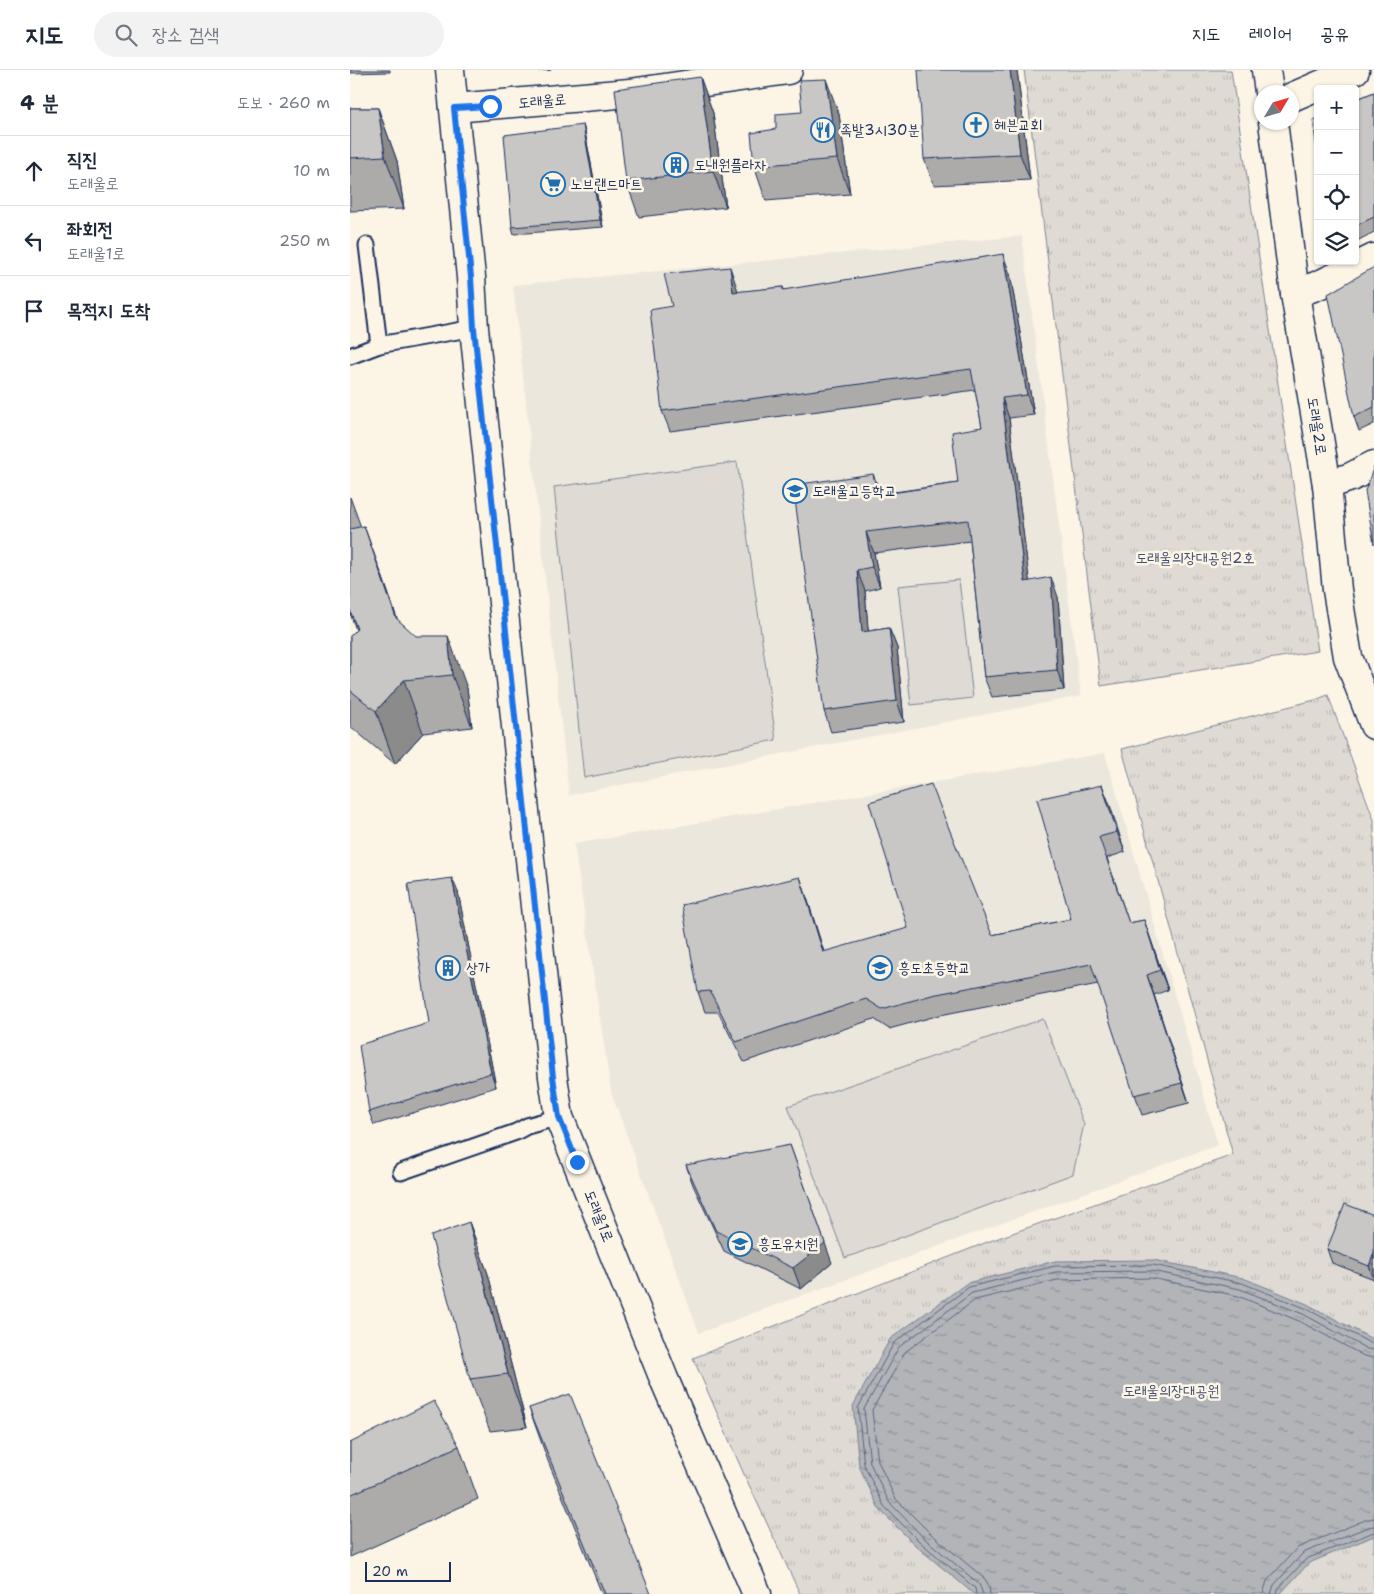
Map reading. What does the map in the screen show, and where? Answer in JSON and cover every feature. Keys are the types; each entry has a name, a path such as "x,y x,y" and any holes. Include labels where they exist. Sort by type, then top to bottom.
{"street":[{"name":"도래울1로","path":"450,70 471,277 474,328 552,1067 559,1117 664,1379 757,1594"},
{"name":"도래울로","path":"454,108 629,82 788,70"},
{"path":"1266,70 1268,85"},
{"path":"1299,94 1355,70"},
{"name":"도래울2로","path":"1274,130 1295,294 1327,486 1337,590 1348,657 1374,725"},
{"path":"1295,294 1321,284 1374,258"},
{"path":"1327,486 1351,477 1374,465"}],"lane":[{"path":"367,245 379,345"},
{"path":"350,356 379,345 474,328"},
{"path":"401,1172 516,1132 527,1126 559,1117"}],"shaded area":[{"name":"도래울고등학교","path":"1022,236 1081,696 569,795 513,285"},
{"name":"흥도초등학교","path":"1105,753 1218,1145 699,1333 611,1092 574,844"}],"green space":[{"name":"도래울의장대공원2호","path":"1024,70 1231,70 1318,651 1101,686"},
{"path":"737,462 776,740 584,778 554,487"},
{"path":"959,580 973,698 911,705 898,586"},
{"name":"도래울의장대공원","path":"1328,695 1374,820 1374,1594 800,1594 743,1472 693,1358 990,1241 1233,1155 1122,749 1315,700"},
{"path":"1043,1019 1084,1124 1073,1174 845,1258 788,1106"}],"water":[{"path":"1153,1260 1243,1278 1307,1304 1374,1340 1374,1536 1309,1563 1280,1594 974,1594 916,1546 879,1509 859,1466 853,1406 890,1339 967,1283 1055,1261"}],"building":[{"name":"헤븐교회","path":"918,70 1010,70 1020,154 924,159"},
{"path":"700,77 713,171 626,181 615,89"},
{"path":"826,79 837,159 754,166 751,133 776,129 776,114 802,112 799,80"},
{"path":"1374,92 1374,217 1359,224 1359,130 1359,98"},
{"path":"350,108 378,108 385,156 350,158"},
{"name":"노브랜드마트","path":"583,125 600,220 512,227 504,135"},
{"path":"1003,254 1027,395 1002,398 1025,582 1051,577 1057,670 984,677 968,520 866,532 872,567 857,570 862,632 889,628 897,701 824,711 793,485 873,474 878,495 958,483 952,432 982,427 971,369 662,411 650,310 672,306 664,274 730,267 733,292 783,287 783,290"},
{"path":"1374,267 1374,407 1354,417 1328,294"},
{"path":"1374,466 1374,544 1365,491"},
{"path":"364,526 396,618 416,636 448,636 452,675 404,680 376,711 350,690 350,636 357,629 350,610 350,529"},
{"path":"931,784 992,935 1071,919 1037,799 1102,785 1117,832 1099,837 1129,923 1144,920 1160,970 1147,975 1182,1083 1134,1095 1091,964 932,995 882,1009 866,999 736,1042 710,991 698,992 682,905 800,877 823,952 908,928 869,802"},
{"name":"상가","path":"452,878 491,1073 369,1112 359,1045 429,1023 408,884"},
{"path":"790,1145 825,1243 793,1268 716,1231 686,1165"},
{"path":"1345,1204 1374,1215 1374,1253 1369,1266 1327,1249"},
{"path":"469,1222 508,1374 470,1379 431,1236"},
{"path":"570,1394 651,1594 605,1594 529,1408"},
{"path":"434,1401 459,1446 350,1495 350,1443"}],"place":[{"name":"헤븐교회","path":"976,125"},
{"name":"족발3시30분","path":"823,130"},
{"name":"도내원플라자","path":"676,165"},
{"name":"노브랜드마트","path":"553,184"},
{"name":"도래울고등학교","path":"795,491"},
{"name":"상가","path":"448,968"},
{"name":"흥도초등학교","path":"880,968"},
{"name":"흥도유치원","path":"740,1244"}],"route":[{"path":"490,106 454,108 471,277 474,328 553,1077 559,1117 577,1162"}]}
